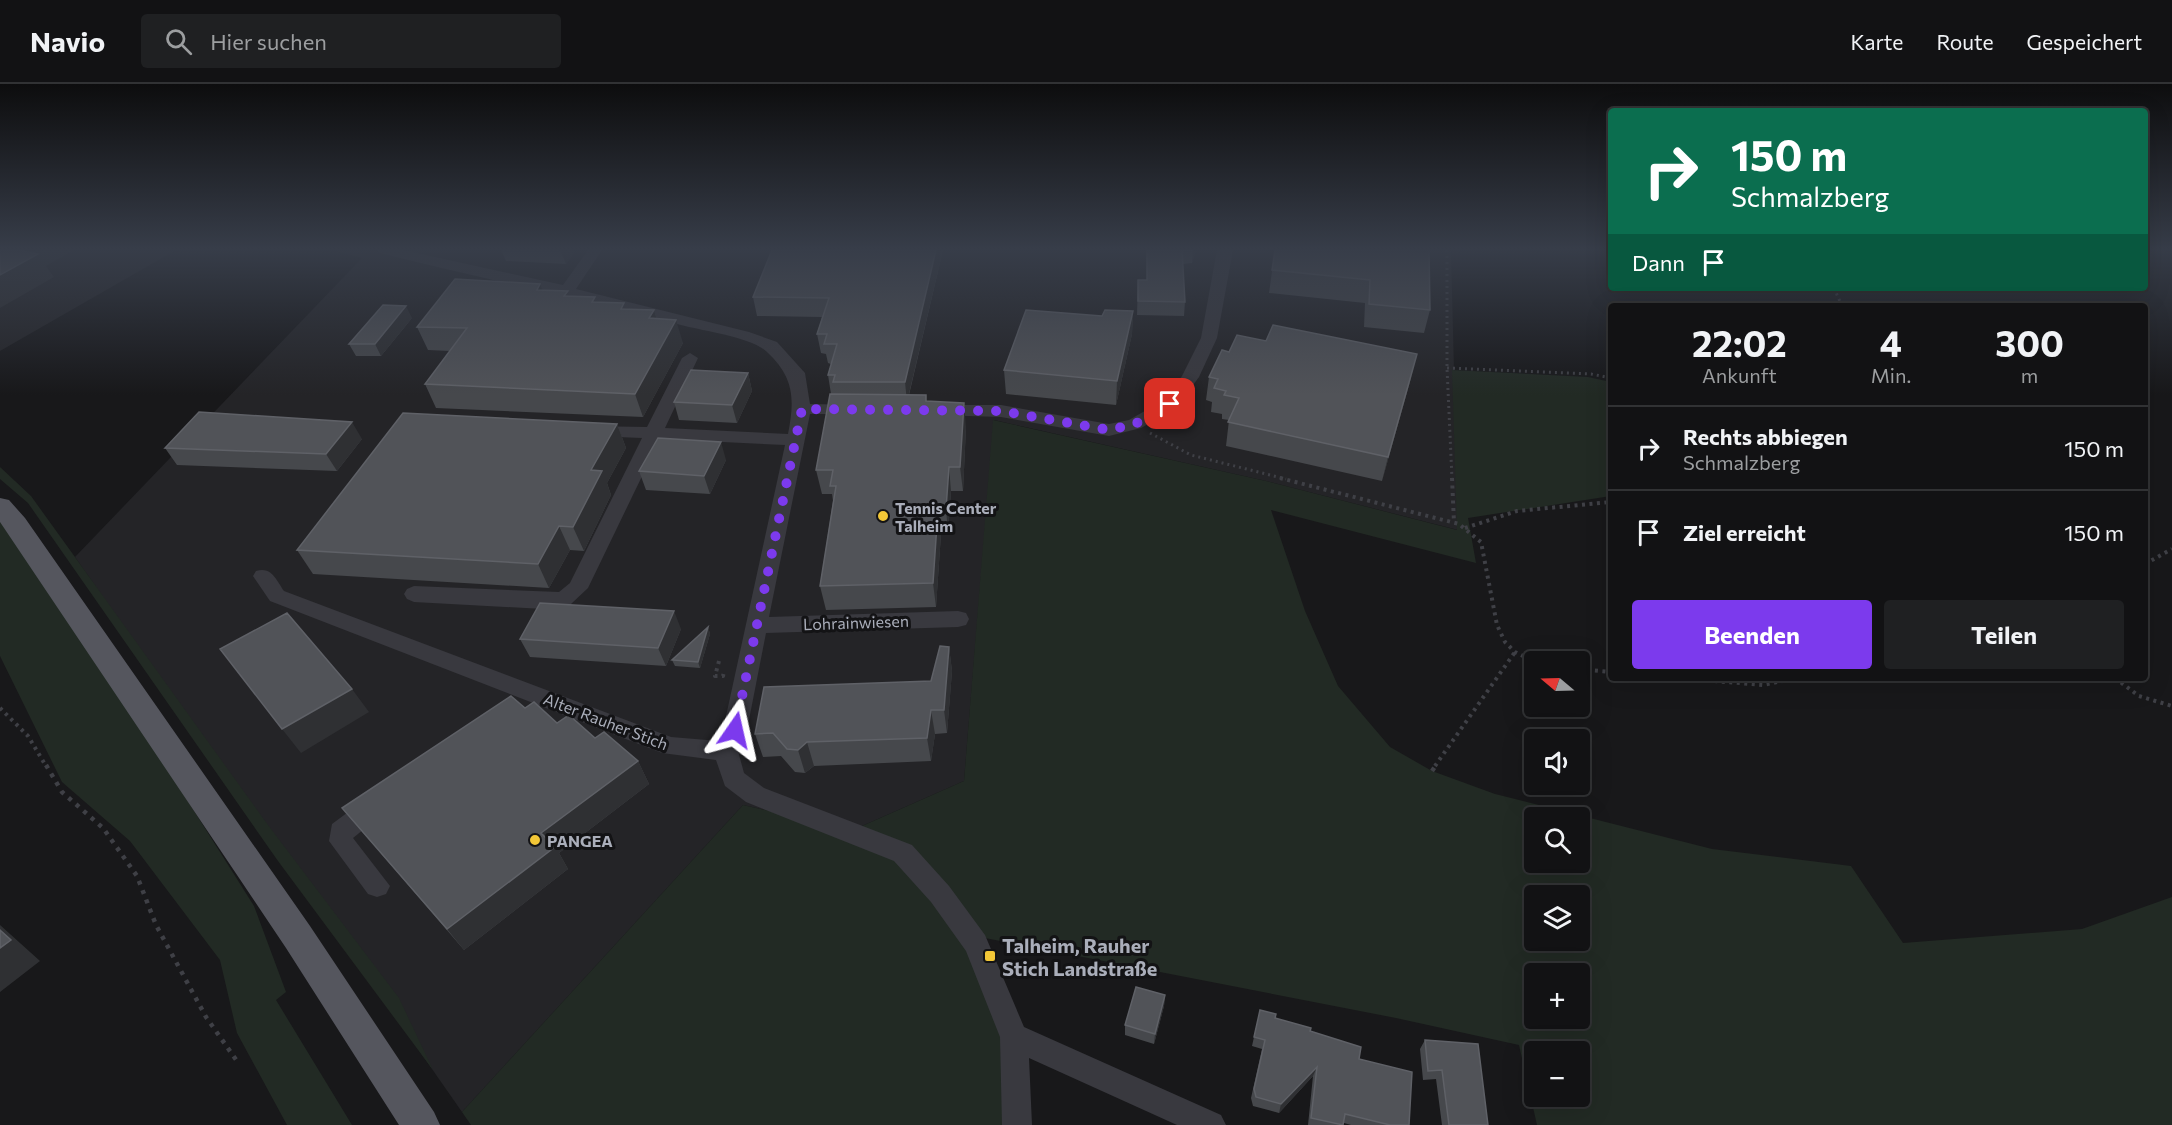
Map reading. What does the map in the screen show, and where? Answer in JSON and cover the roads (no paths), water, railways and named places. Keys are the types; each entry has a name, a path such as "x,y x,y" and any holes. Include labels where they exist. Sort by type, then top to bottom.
{"main road":[{"path":"0,506 16,524 189,777 421,1125"}],"street":[{"path":"598,299 690,321 771,346 796,373 802,409 755,625 735,730 726,751 733,779 755,795 903,853 940,894 976,944 1014,1037 1017,1125"},
{"path":"920,410 1001,411 1109,430 1135,424 1170,404 1190,376 1209,338 1216,299"},
{"path":"414,594 544,602 564,599 578,588 690,358"},
{"path":"802,409 873,410"},
{"path":"571,429 795,440"},
{"name":"Alter Rauher Stich","path":"263,576 277,596 528,702 670,746 726,751"},
{"name":"Lohrainwiesen","path":"755,625 958,619"},
{"path":"377,886 341,842 341,832 353,820 392,794"},
{"path":"1014,1037 1211,1125"}],"place":[{"name":"Tennis Center Talheim","path":"883,516"},
{"name":"PANGEA","path":"535,840"},
{"name":"Talheim, Rauher Stich Landstraße","path":"990,956"}]}
